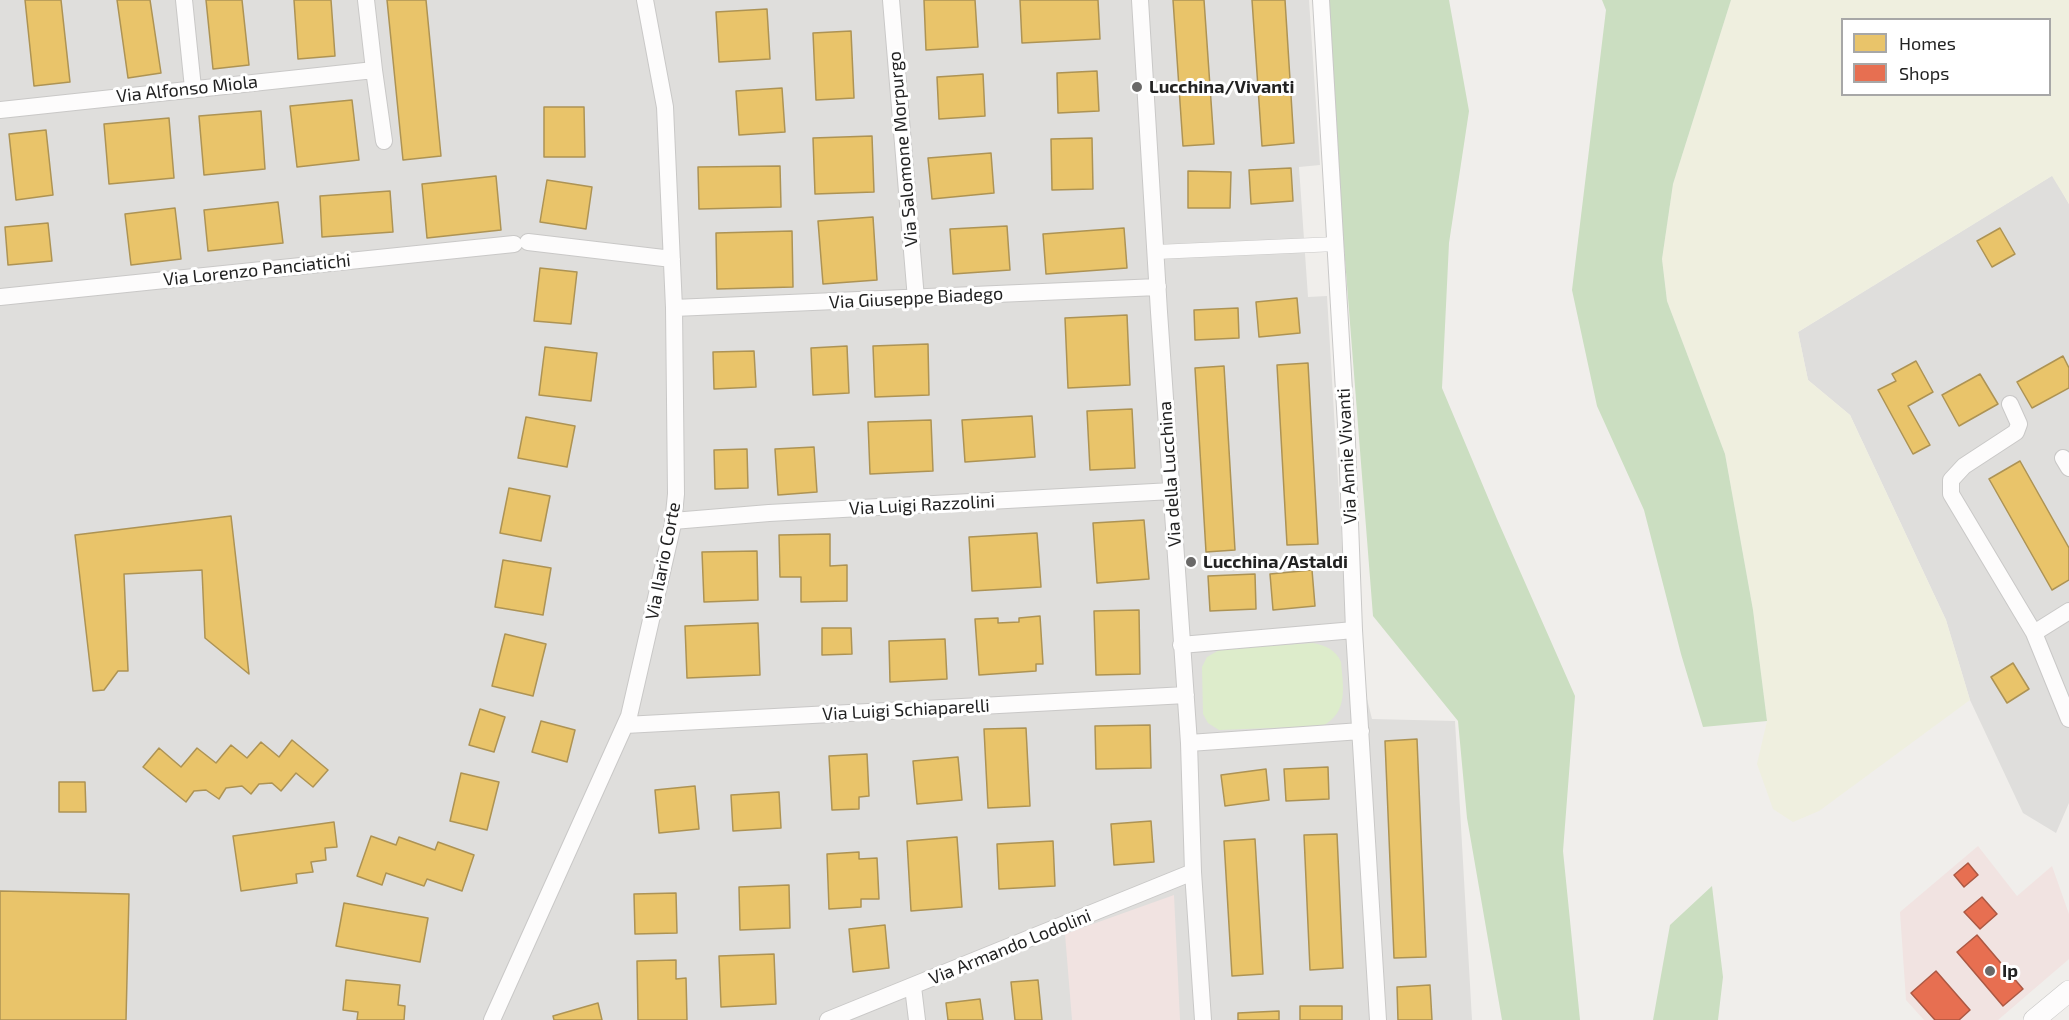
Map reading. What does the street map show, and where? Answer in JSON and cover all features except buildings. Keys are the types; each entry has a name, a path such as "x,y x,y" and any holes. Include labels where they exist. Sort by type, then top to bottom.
{"street":[{"path":"184,0 193,88"},
{"path":"366,0 384,141"},
{"name":"Via Ilario Corte","path":"492,1020 625,725 673,521 676,494 674,308 664,95 645,0"},
{"name":"Via Salomone Morpurgo","path":"891,0 916,299"},
{"name":"Via della Lucchina","path":"1140,0 1181,645 1190,743 1193,872 1203,1020"},
{"name":"Via Annie Vivanti","path":"1322,0 1347,442 1354,630 1378,1020"},
{"name":"Via Alfonso Miola","path":"0,110 374,70"},
{"name":"Via Lorenzo Panciatichi","path":"0,297 521,243 672,259"},
{"path":"1156,252 1336,244"},
{"name":"Via Giuseppe Biadego","path":"674,308 1158,287"},
{"path":"2010,404 2019,424 2016,432 1964,466 1951,480 1951,494 2034,633 2069,719"},
{"name":"Via Luigi Razzolini","path":"673,521 769,513 1172,491"},
{"path":"2034,633 2069,611"},
{"path":"1181,645 1354,630"},
{"name":"Via Luigi Schiaparelli","path":"625,725 1186,695"},
{"path":"1190,743 1361,731"},
{"name":"Via Armando Lodolini","path":"828,1020 1193,872"},
{"path":"913,987 917,1020"},
{"path":"2034,1020 2069,991"}],"shaded area":[{"path":"0,0 1309,0 1320,165 1299,167 1308,297 1327,296 1346,614 1372,719 1455,721 1472,1020 0,1020"},
{"path":"2053,175 2069,204 2069,803 2056,833 2023,813 1970,700 1946,620 1850,415 1808,380 1798,332"},
{"path":"1978,846 2017,896 2052,866 2069,914 2069,959 1998,1020 1924,1020 1906,1000 1900,912"},
{"path":"1174,895 1180,1020 1072,1020 1065,934"}],"green space":[{"path":"1329,0 1449,0 1469,111 1449,243 1442,388 1575,696 1563,851 1580,1020 1502,1020 1467,818 1458,721 1373,616 1339,183"},
{"path":"1602,0 1731,0 1673,184 1662,259 1667,301 1725,454 1753,610 1767,721 1703,727 1681,654 1644,510 1597,406 1572,290 1606,10"},
{"path":"1731,0 2069,0 2069,204 2052,176 1798,332 1808,380 1850,415 1946,620 1970,700 1819,811 1793,822 1773,809 1757,764 1767,721 1753,610 1725,454 1667,301 1662,259 1673,184"},
{"path":"1313,643 1330,649 1341,662 1342,698 1337,714 1331,721 1322,726 1219,730 1208,723 1203,714 1202,667 1207,657 1221,649"},
{"path":"1712,886 1723,977 1718,1020 1653,1020 1670,925"}],"place":[{"name":"Lucchina/Vivanti","path":"1137,87"},
{"name":"Lucchina/Astaldi","path":"1191,562"},
{"name":"Ip","path":"1990,971"}]}
